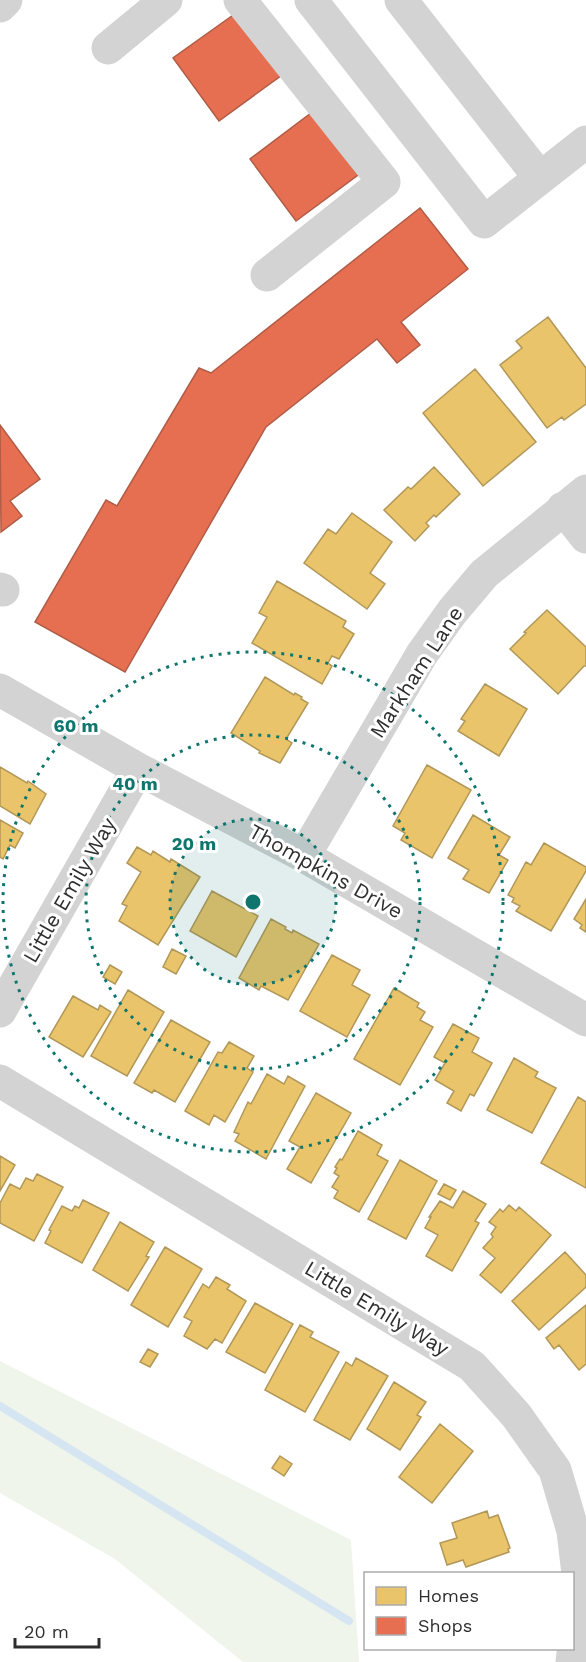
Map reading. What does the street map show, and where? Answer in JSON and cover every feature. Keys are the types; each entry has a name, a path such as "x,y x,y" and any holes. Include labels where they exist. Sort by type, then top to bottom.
{"street":[{"path":"0,6 6,0"},
{"path":"108,48 166,0"},
{"path":"240,0 384,182 267,275"},
{"path":"311,0 484,222 586,142"},
{"path":"401,0 540,178"},
{"path":"575,499 586,537"},
{"name":"Markham Lane","path":"304,856 422,654 452,612 484,574 575,499"},
{"name":"Thompkins Drive","path":"0,690 138,769 304,856 586,1020"},
{"name":"Little Emily Way","path":"0,1011 138,769"},
{"name":"Little Emily Way","path":"0,1081 471,1366 516,1415 555,1470 573,1531 580,1591 574,1644"}],"shaded area":[{"path":"0,1361 351,1540 359,1662 243,1662 115,1559 0,1493"}],"building: Homes":[{"path":"548,317 586,368 586,404 564,420 562,417 547,428 500,365 522,348 516,341"},
{"path":"475,369 536,442 483,486 423,413"},
{"path":"434,467 460,494 436,517 434,515 426,523 429,526 415,541 384,510"},
{"path":"352,513 392,542 370,573 385,584 367,609 304,563 328,529 336,534"},
{"path":"277,581 346,621 343,627 354,634 339,659 332,656 328,663 332,666 322,684 252,643 267,617 259,613"},
{"path":"547,610 586,647 586,666 558,694 510,649"},
{"path":"265,677 294,695 295,693 302,697 301,699 308,703 286,739 292,743 280,763 259,753 260,751 231,733"},
{"path":"485,684 527,709 499,756 458,731 465,721 461,719"},
{"path":"427,765 471,790 432,858 401,840 405,833 393,826"},
{"path":"0,767 27,783 28,781 46,794 30,824 0,806"},
{"path":"473,815 510,837 499,855 508,860 489,893 463,879 469,870 448,858"},
{"path":"0,820 23,833 15,848 10,845 3,859 0,857"},
{"path":"544,843 586,867 586,871 551,931 516,911 520,906 512,902 514,898 508,895 526,862 531,865"},
{"path":"137,847 151,855 153,851 170,862 171,859 200,877 158,945 119,921 127,906 122,904 141,872 127,863"},
{"path":"212,891 258,916 236,957 190,931"},
{"path":"586,899 586,932 580,928 582,925 574,919"},
{"path":"271,919 292,933 293,930 319,944 288,1000 261,986 259,990 239,978"},
{"path":"172,949 186,956 176,974 163,967"},
{"path":"332,955 360,970 352,985 370,995 347,1037 300,1011"},
{"path":"110,965 122,972 115,984 103,977"},
{"path":"394,988 419,1003 417,1007 425,1012 420,1020 433,1027 400,1085 354,1059"},
{"path":"128,990 164,1012 127,1076 91,1056"},
{"path":"73,996 98,1010 100,1005 111,1012 83,1057 49,1037"},
{"path":"171,1020 210,1042 175,1102 154,1090 152,1093 134,1083"},
{"path":"453,1024 479,1038 472,1052 492,1063 474,1096 470,1094 461,1111 447,1103 454,1091 435,1080 445,1063 434,1057"},
{"path":"229,1042 254,1056 247,1068 253,1072 225,1122 214,1115 209,1125 185,1111 218,1052 222,1053"},
{"path":"514,1058 538,1072 535,1077 556,1088 532,1133 487,1110"},
{"path":"267,1074 284,1084 288,1076 305,1086 266,1159 235,1141 239,1134 234,1132 248,1102 251,1104"},
{"path":"316,1093 351,1113 311,1183 287,1169 300,1147 289,1141"},
{"path":"578,1097 586,1102 586,1188 541,1163"},
{"path":"358,1131 382,1145 377,1155 388,1161 359,1212 334,1198 338,1191 332,1187 339,1176 334,1173 337,1168 335,1167 340,1159 342,1160"},
{"path":"0,1156 15,1165 0,1191"},
{"path":"400,1160 437,1181 406,1239 368,1219"},
{"path":"37,1174 63,1187 34,1241 0,1223 0,1203 10,1184 20,1189 26,1178 33,1181"},
{"path":"444,1184 456,1190 450,1200 438,1194"},
{"path":"463,1191 486,1204 475,1221 479,1223 452,1271 426,1256 438,1235 425,1228 431,1217 429,1217 440,1201 453,1208"},
{"path":"83,1200 109,1213 82,1263 45,1243 62,1206 72,1211 75,1206 79,1208"},
{"path":"509,1205 516,1211 519,1207 551,1235 501,1293 480,1275 495,1258 483,1248 493,1237 491,1234 496,1227 489,1222 500,1209 503,1212"},
{"path":"120,1222 154,1242 146,1256 149,1257 128,1291 93,1270"},
{"path":"165,1247 202,1269 168,1327 131,1305"},
{"path":"565,1252 586,1275 586,1287 539,1330 512,1301"},
{"path":"216,1277 230,1285 227,1289 246,1301 222,1343 215,1339 207,1349 184,1336 192,1321 184,1317 203,1284 209,1288"},
{"path":"255,1303 293,1324 265,1373 226,1352"},
{"path":"586,1305 586,1364 579,1370 559,1345 554,1349 546,1338"},
{"path":"300,1325 313,1332 310,1337 339,1352 305,1412 265,1390"},
{"path":"148,1349 158,1354 150,1367 140,1362"},
{"path":"356,1358 388,1376 350,1440 314,1420 346,1362 352,1366"},
{"path":"394,1382 426,1402 417,1415 421,1417 400,1450 367,1429"},
{"path":"440,1424 473,1451 432,1503 399,1477"},
{"path":"280,1456 292,1464 284,1476 272,1468"},
{"path":"487,1511 489,1518 498,1515 510,1548 509,1552 466,1567 463,1560 447,1565 440,1543 457,1538 452,1523"}],"building: Shops":[{"path":"236,13 282,75 219,121 173,58"},
{"path":"311,113 358,175 296,221 250,159"},
{"path":"420,208 468,269 401,322 420,345 397,363 377,339 266,427 125,672 35,622 106,500 117,506 199,368 211,373"},
{"path":"0,425 40,479 10,501 22,516 1,532"}],"waterway":[{"path":"0,1406 349,1621"}]}
